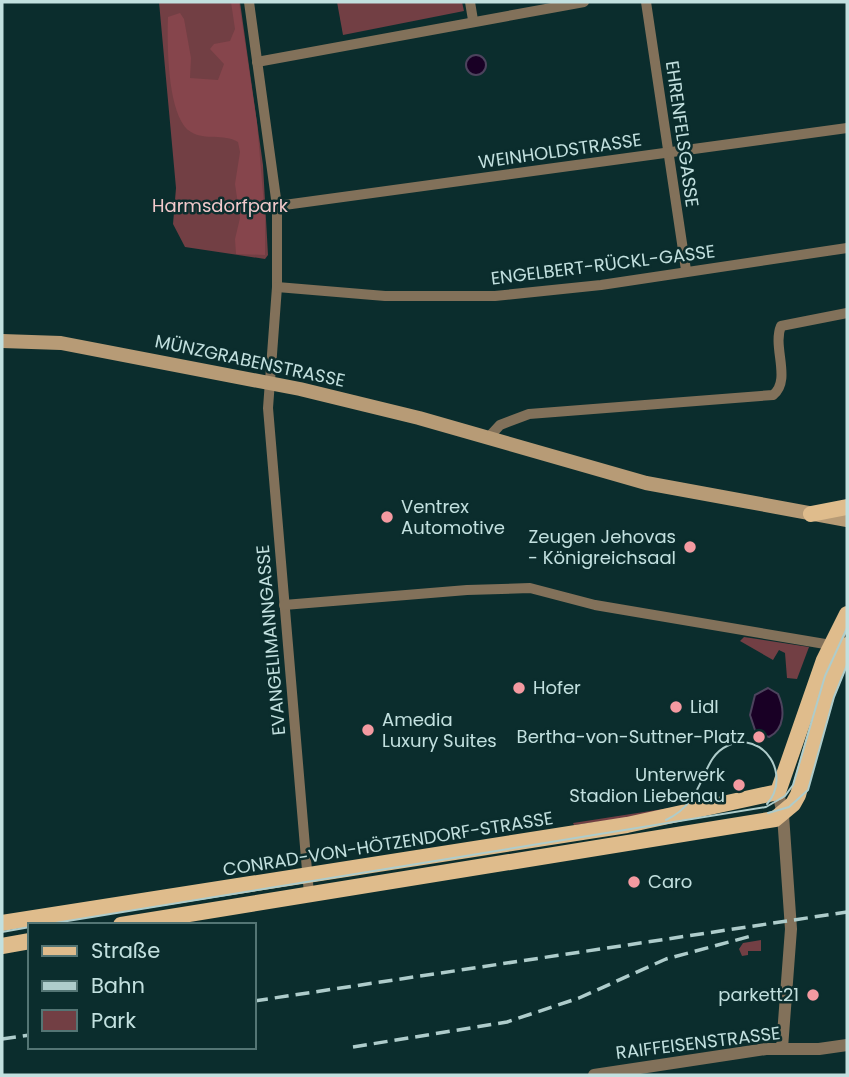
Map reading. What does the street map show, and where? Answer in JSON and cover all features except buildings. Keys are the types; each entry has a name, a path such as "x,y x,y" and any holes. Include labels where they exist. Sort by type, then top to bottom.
{"main road":[{"name":"MÜNZGRABENSTRASSE","path":"2,341 61,343 268,383 419,418 646,483 847,520"},
{"path":"811,513 847,508"},
{"path":"783,815 798,795 847,614"},
{"path":"778,792 839,645"},
{"name":"CONRAD-VON-HÖTZENDORF-STRASSE","path":"2,923 627,825 778,792"},
{"name":"CONRAD-VON-HÖTZENDORF-STRASSE","path":"133,923 766,821 783,815"},
{"path":"2,946 28,941"}],"street":[{"name":"EVANGELIMANNGASSE","path":"249,2 277,206 277,288 268,383 309,894"},
{"path":"470,2 472,20"},
{"path":"257,62 472,20 584,2"},
{"name":"EHRENFELSGASSE","path":"646,2 685,270"},
{"name":"WEINHOLDSTRASSE","path":"277,206 847,128"},
{"name":"ENGELBERT-RÜCKL-GASSE","path":"277,288 385,296 495,296 601,285 685,270 847,248"},
{"path":"488,438 499,425 529,414 773,395 781,382 778,336 781,326 847,313"},
{"path":"284,605 467,590 533,588 595,605 839,645"},
{"path":"778,792 783,815 790,929 782,1048"},
{"name":"RAIFFEISENSTRASSE","path":"594,1075 782,1048 819,1049 847,1045"}],"green space":[{"name":"Harmsdorfpark","path":"159,2 240,2 263,165 268,255 265,259 185,247 173,224 176,188"},
{"path":"337,2 462,2 464,11 343,35"},
{"path":"744,637 809,647 797,679 787,678 785,653 779,650 773,660 740,641"},
{"path":"676,807 670,812 573,823"},
{"path":"761,940 761,951 748,951 748,955 742,956 739,949 743,943"}],"shaded area":[{"path":"231,2 239,2 257,123 265,217 265,255 236,254 235,239 240,218 235,184 240,152 238,142 191,132 177,112 170,79 168,17 180,13 184,19 191,58 190,78 218,80 224,64 210,49 214,44 230,41 235,29"},
{"path":"476,55 483,58 486,65 483,72 476,75 469,72 466,65 469,58"},
{"path":"768,688 778,694 782,706 781,724 769,737 756,733 750,715 755,695"}],"tram line":[{"path":"55,923 766,807 785,796 793,785 825,676 847,628"},
{"path":"768,813 789,807 808,790 834,697 847,665"},
{"path":"666,820 680,812 689,802 718,752 740,742 763,749 775,769 774,793 767,804"},
{"path":"2,932 28,927"}],"railway":[{"path":"256,1001 847,912"},
{"path":"353,1047 507,1022 579,998 666,959 755,935"},
{"path":"2,1039 28,1035"}],"place":[{"name":"Ventrex Automotive","path":"387,517"},
{"name":"Zeugen Jehovas - Königreichsaal","path":"690,547"},
{"name":"Hofer","path":"519,688"},
{"name":"Lidl","path":"676,707"},
{"name":"Amedia Luxury Suites","path":"368,730"},
{"name":"Bertha-von-Suttner-Platz","path":"759,737"},
{"name":"Unterwerk Stadion Liebenau","path":"739,785"},
{"name":"Caro","path":"634,882"},
{"name":"parkett21","path":"813,995"}]}
